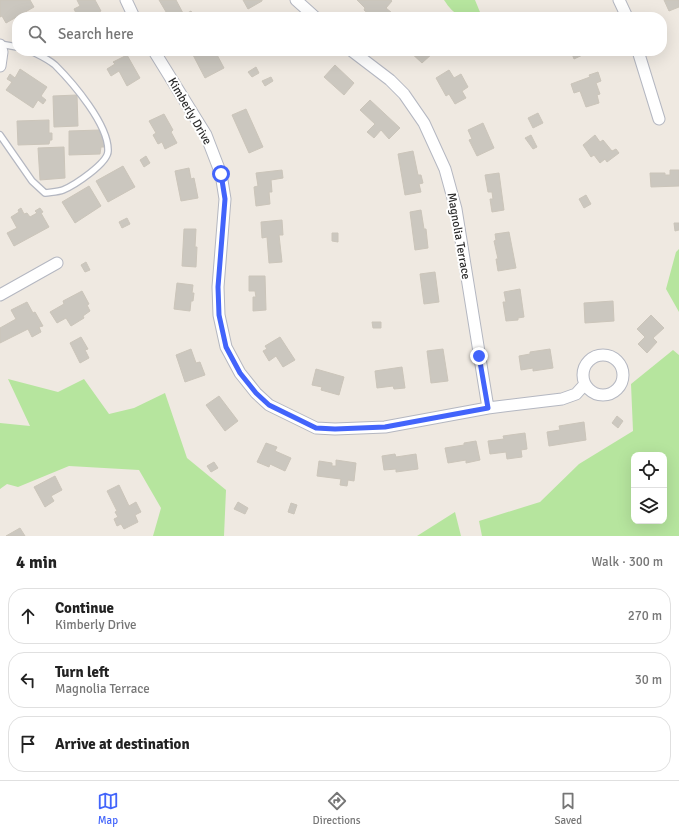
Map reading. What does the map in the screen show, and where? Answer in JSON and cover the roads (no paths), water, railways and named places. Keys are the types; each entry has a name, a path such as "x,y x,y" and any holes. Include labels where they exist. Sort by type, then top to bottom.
{"street":[{"path":"126,0 132,12"},
{"path":"296,0 309,12"},
{"path":"620,0 625,12"},
{"path":"0,45 2,52 0,66"},
{"name":"Kimberly Drive","path":"157,56 206,135 221,174 225,199 218,287 219,315 226,347 240,373 256,393 269,405 316,428 335,429 385,427 488,408 562,399 576,394 585,384"},
{"name":"Magnolia Terrace","path":"359,56 390,80 404,94 424,123 445,169 456,209 488,408"},
{"path":"640,56 659,120"},
{"path":"0,295 57,263"}],"lane":[{"path":"0,45 12,46"},
{"path":"0,135 32,181 46,193 62,190 80,180 104,161 108,153 107,137 98,120 80,94 54,64 40,56"}]}
